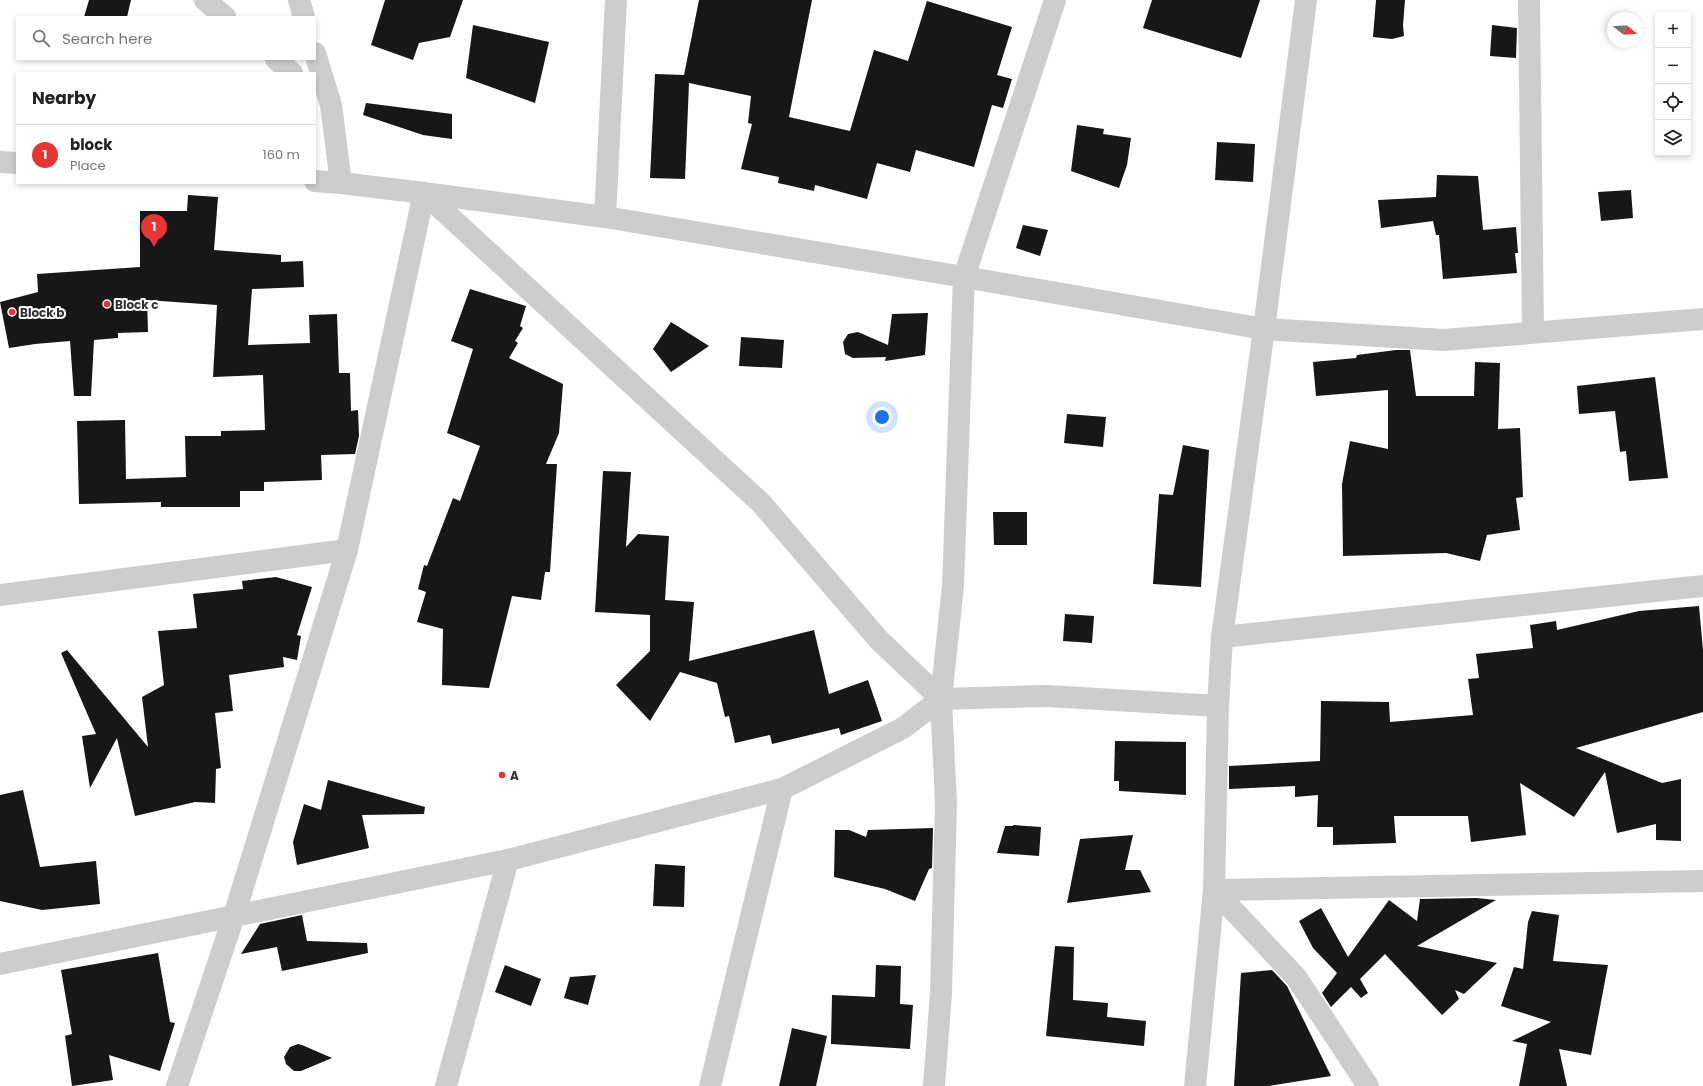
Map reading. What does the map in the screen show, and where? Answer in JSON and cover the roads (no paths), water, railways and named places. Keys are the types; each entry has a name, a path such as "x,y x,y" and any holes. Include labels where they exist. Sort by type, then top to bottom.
{"street":[{"path":"205,0 224,16"},
{"path":"299,0 304,16"},
{"path":"605,217 616,0"},
{"path":"934,1086 941,992 946,803 941,699 953,586 964,277 1055,0"},
{"path":"1195,1086 1214,890 1218,706 1222,637 1264,329 1306,0"},
{"path":"1529,0 1534,332"},
{"path":"316,59 341,183"},
{"path":"277,60 291,72"},
{"path":"0,162 16,163"},
{"path":"316,181 424,193 605,217 1264,329 1444,340 1703,319"},
{"path":"178,1086 234,916 347,550 424,193"},
{"path":"424,193 761,503 879,640 941,699"},
{"path":"0,595 347,550"},
{"path":"1222,637 1703,586"},
{"path":"0,964 508,860 782,789 903,728 941,699 1046,696 1218,706"},
{"path":"710,1086 782,789"},
{"path":"446,1086 508,860"},
{"path":"1214,890 1703,880"},
{"path":"1214,890 1296,977 1368,1086"}],"place":[{"name":"block","path":"154,247"},
{"name":"Block c","path":"107,304"},
{"name":"Block b","path":"12,312"},
{"name":"A","path":"502,775"}]}
